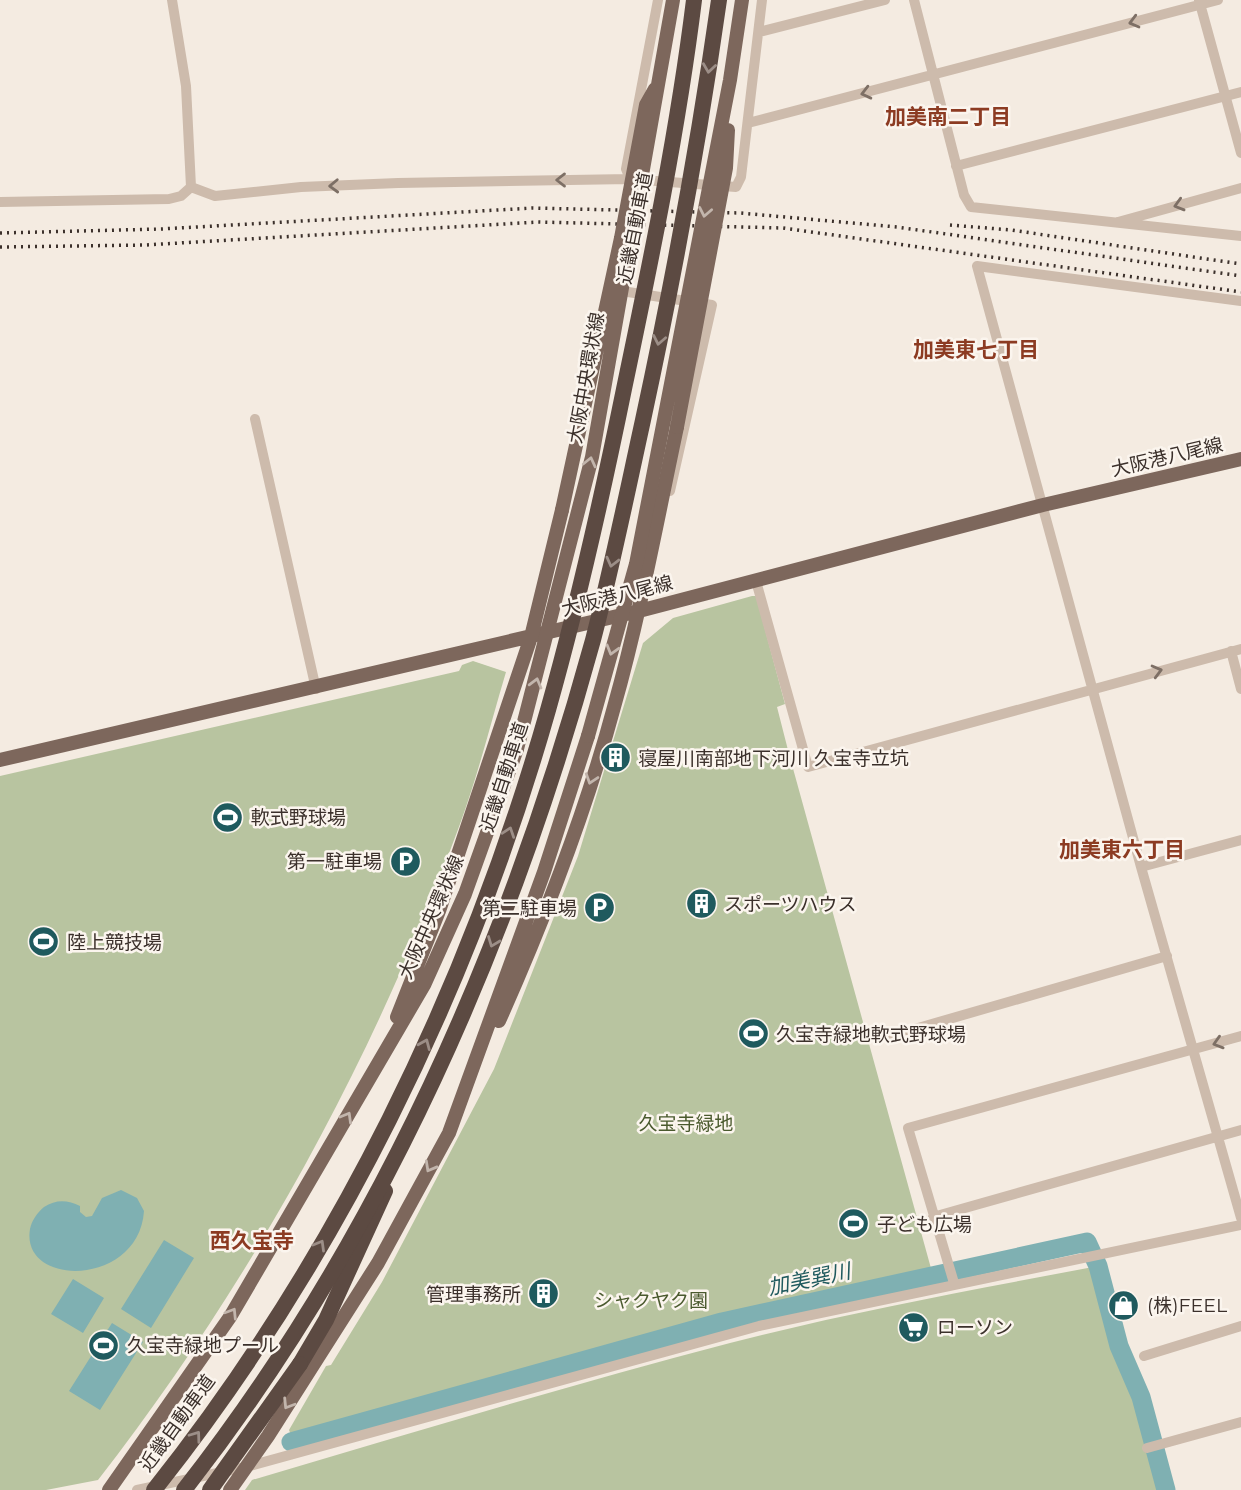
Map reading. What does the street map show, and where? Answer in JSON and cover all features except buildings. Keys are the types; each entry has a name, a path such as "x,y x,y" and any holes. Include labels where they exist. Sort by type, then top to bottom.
{"highway":[{"name":"近畿自動車道","path":"154,1490 264,1338 351,1192 420,1057 495,872 547,713 592,542 671,151 694,0"},
{"path":"210,1490 300,1364 326,1320 479,978 516,881 571,716 594,635 654,365 694,162 719,0"},
{"path":"184,1490 248,1403 327,1283 409,1134"}],"main road":[{"name":"大阪中央環状線","path":"109,1490 230,1317 383,1051 424,985 465,894 517,749 592,457 662,77 673,0"},
{"path":"449,1133 544,872 588,736 636,564 730,80 742,0"},
{"path":"383,1051 439,911 531,637 562,510 621,238 646,105 662,77"},
{"path":"230,1490 378,1263 449,1133 544,920 614,710 639,611 726,168 730,80"},
{"name":"大阪港八尾線","path":"0,760 316,689 639,611 1043,505 1241,459"}],"street":[{"path":"172,0 187,86 191,187"},
{"path":"630,179 626,169 658,0"},
{"path":"191,187 215,196 300,187 398,183 630,179 736,187 741,177 762,0"},
{"path":"759,32 885,0"},
{"path":"914,0 964,195 971,206 1118,222 1241,187"},
{"path":"748,123 932,76 1200,2 1219,0"},
{"path":"1200,2 1241,153"},
{"path":"956,166 1241,92"},
{"path":"0,202 149,200 181,196 191,187"},
{"path":"1118,222 1125,226 1241,236"},
{"path":"1241,301 977,266 1091,688 1241,1217"},
{"path":"562,510 566,471 604,289 712,305 672,484 656,527"},
{"path":"255,419 316,689"},
{"path":"756,581 808,767 1236,650 1241,689"},
{"path":"1141,867 1241,840"},
{"path":"887,1037 1167,956"},
{"path":"954,1283 908,1128 1241,1036"},
{"path":"933,1217 1241,1130"},
{"path":"137,1490 246,1466 759,1326 1241,1225"},
{"path":"1144,1356 1241,1326"},
{"path":"1147,1448 1241,1422"}],"green space":[{"name":"久宝寺緑地","path":"756,596 785,704 777,707 789,754 932,1272 723,1318 293,1440 289,1430 326,1366 331,1365 382,1282 494,1069 578,856 643,643 673,618"},
{"path":"473,661 506,672 467,805 389,998 348,1083 258,1247 154,1405 98,1480 46,1490 0,1490 0,776 459,671 462,665"},
{"path":"1093,1267 1115,1346 1137,1398 1163,1490 245,1490 252,1480 550,1392 730,1343 866,1311"}],"water":[{"path":"121,1190 137,1198 144,1211 137,1236 123,1254 103,1266 81,1271 60,1269 43,1262 32,1248 30,1229 35,1217 44,1207 66,1202 80,1206 80,1212 86,1217 92,1216 102,1198"},
{"path":"164,1240 194,1258 151,1328 121,1309"},
{"path":"73,1279 104,1298 83,1333 51,1314"},
{"path":"112,1323 143,1342 100,1410 69,1391"}],"waterway":[{"name":"加美巽川","path":"291,1442 722,1322 1087,1242 1098,1266 1119,1346 1141,1397 1166,1490"}],"railway":[{"path":"0,233 161,229 533,208 740,213 897,227 1241,276"},
{"path":"0,247 145,245 538,222 783,228 1241,292"},
{"path":"950,225 1011,230 1241,264"}],"place":[{"name":"寝屋川南部地下河川 久宝寺立坑","path":"615,758"},
{"name":"軟式野球場","path":"228,817"},
{"name":"第一駐車場","path":"405,861"},
{"name":"スポーツハウス","path":"701,904"},
{"name":"第二駐車場","path":"600,908"},
{"name":"陸上競技場","path":"44,942"},
{"name":"久宝寺緑地軟式野球場","path":"753,1034"},
{"name":"子ども広場","path":"854,1224"},
{"name":"管理事務所","path":"544,1294"},
{"name":"(株)FEEL","path":"1124,1305"},
{"name":"ローソン","path":"914,1327"},
{"name":"久宝寺緑地プール","path":"104,1345"}],"district":[{"name":"加美南二丁目","path":"948,116"},
{"name":"加美東七丁目","path":"976,349"},
{"name":"加美東六丁目","path":"1122,849"},
{"name":"西久宝寺","path":"252,1240"}],"park label":[{"name":"シャクヤク園","path":"651,1300"}]}
